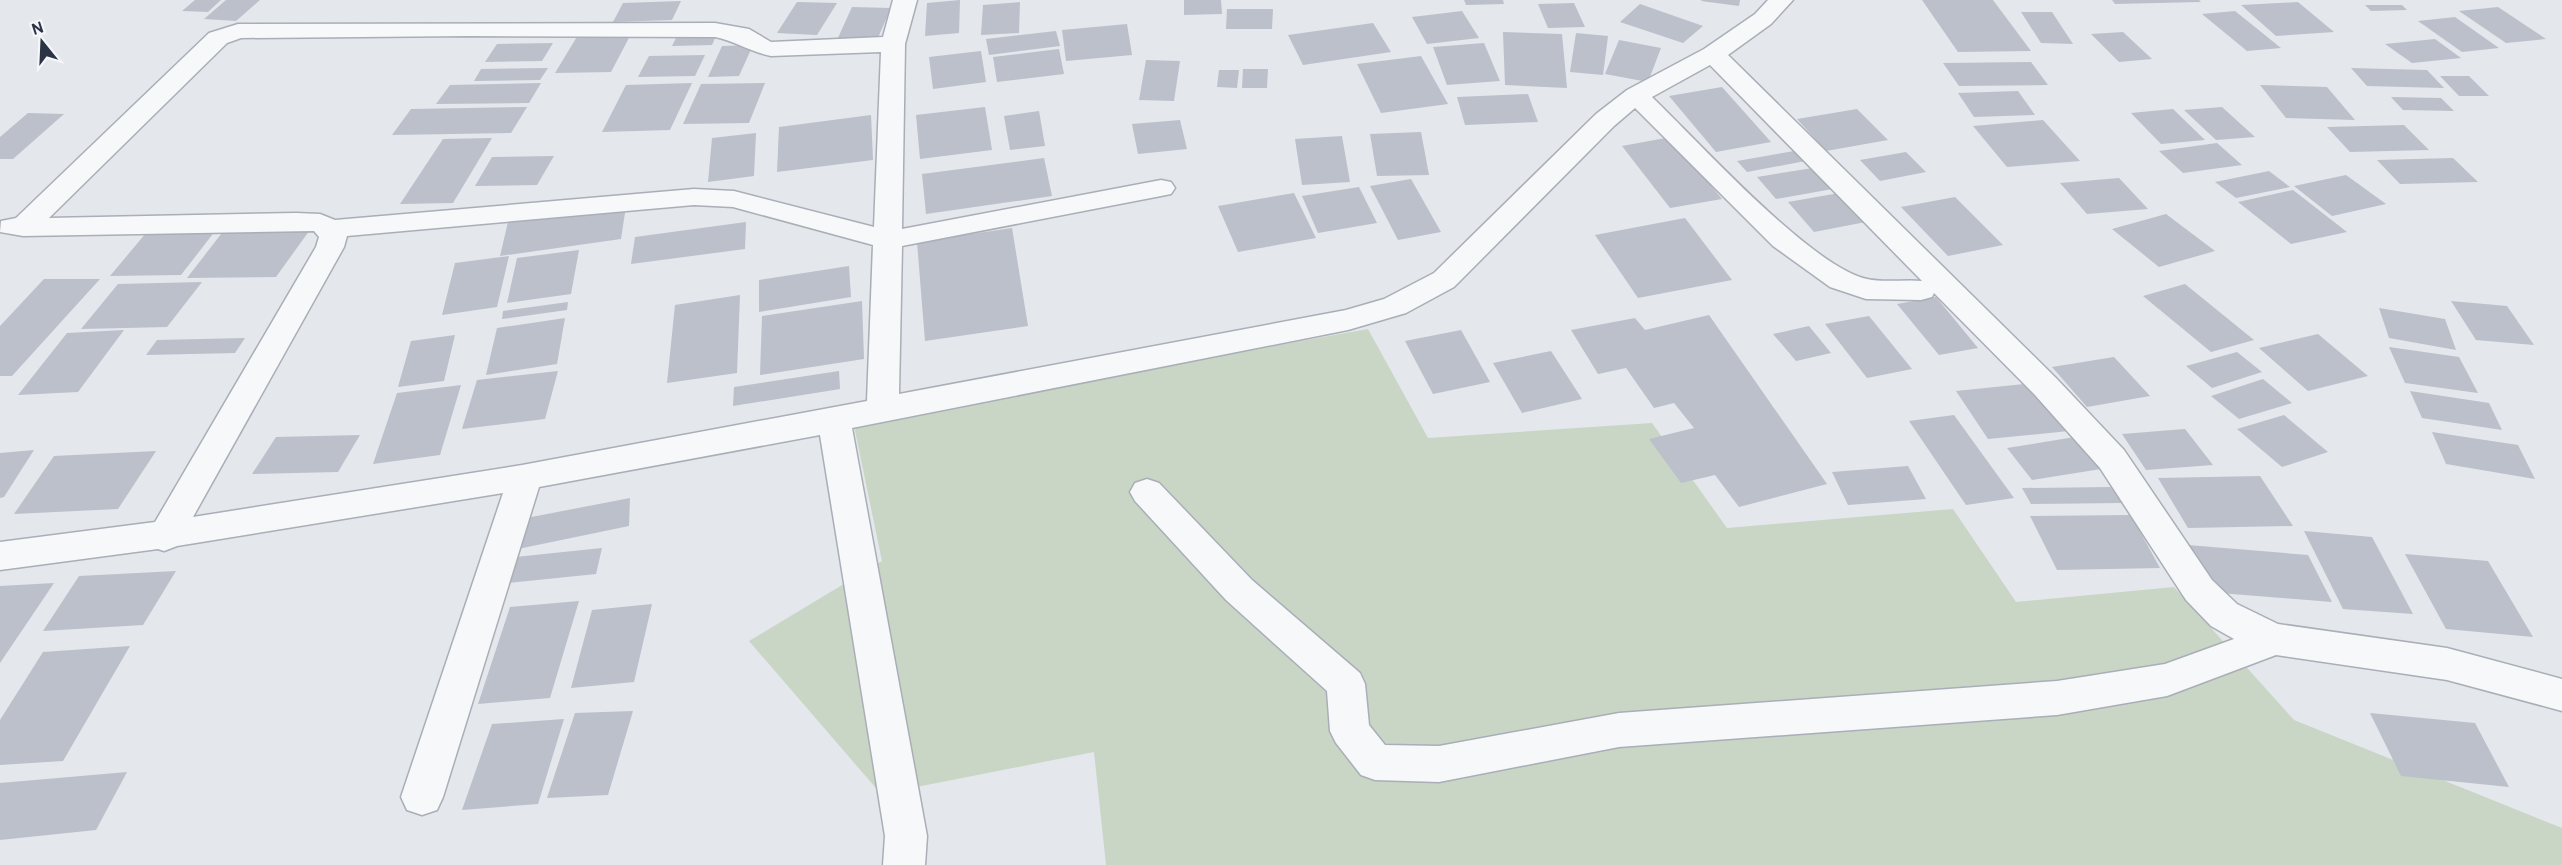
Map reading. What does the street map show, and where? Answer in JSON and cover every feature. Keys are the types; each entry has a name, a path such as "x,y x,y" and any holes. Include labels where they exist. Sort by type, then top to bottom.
{"street":[{"path":"883,409 893,44 906,0"},
{"path":"0,556 164,537 525,478 834,421 883,409 1348,320 1395,306 1452,273 1605,120 1636,95 1713,54 1763,19 1781,0"},
{"path":"11,227 218,38 238,31 468,28 715,30 740,34 765,48 893,44"},
{"path":"1713,54 1971,310 2112,459 2199,590 2224,615 2242,626 2275,639 2447,663 2562,695"},
{"path":"1636,95 1783,240 1816,264 1840,280 1866,289 1921,290"},
{"path":"11,227 296,222 320,223 330,229 694,196 734,199 889,240 1161,188"},
{"path":"164,537 330,247 333,237 330,229"},
{"path":"834,421 906,836 904,865"},
{"path":"422,797 525,478"},
{"path":"1147,492 1239,590 1346,684 1350,731 1375,762 1439,764 1619,730 2057,698 2167,680 2275,639"}],"green space":[{"path":"1368,329 1428,438 1652,423 1727,528 1953,509 2016,602 2174,587 2294,720 2562,828 2562,865 1106,865 1094,752 881,794 749,641 882,561 853,421"}],"building":[{"path":"195,0 221,0 208,12 182,11"},
{"path":"226,0 260,0 236,21 204,19"},
{"path":"960,0 959,33 925,36 927,3"},
{"path":"1184,0 1221,0 1222,14 1184,15"},
{"path":"1464,0 1503,0 1504,4 1466,5"},
{"path":"1702,0 1740,0 1739,6"},
{"path":"1922,0 1993,0 2031,51 1958,52"},
{"path":"2112,0 2199,0 2201,2 2115,4"},
{"path":"681,1 672,20 613,22 623,3"},
{"path":"797,2 837,3 817,35 777,33"},
{"path":"1020,2 1019,33 981,35 983,5"},
{"path":"2298,2 2334,32 2276,36 2241,5"},
{"path":"1574,3 1585,27 1548,28 1538,4"},
{"path":"1640,4 1703,26 1683,43 1620,22"},
{"path":"2365,5 2402,5 2407,10 2371,11"},
{"path":"852,7 891,8 877,40 837,40"},
{"path":"2498,7 2546,39 2506,43 2459,11"},
{"path":"1227,9 1273,9 1272,29 1226,29"},
{"path":"1462,11 1479,38 1427,44 1412,17"},
{"path":"2235,11 2281,48 2247,51 2202,14"},
{"path":"2021,12 2052,12 2073,44 2041,43"},
{"path":"2455,17 2499,48 2462,52 2418,21"},
{"path":"1373,23 1391,52 1303,65 1288,35"},
{"path":"1127,24 1132,55 1066,61 1062,30"},
{"path":"718,31 712,45 672,46 679,32"},
{"path":"1056,31 1060,46 989,55 986,39"},
{"path":"1503,32 1562,34 1567,88 1505,85"},
{"path":"2123,32 2152,59 2119,62 2091,34"},
{"path":"1576,33 1608,36 1603,75 1570,72"},
{"path":"631,34 611,72 555,73 578,35"},
{"path":"2435,39 2461,58 2412,63 2385,44"},
{"path":"1619,40 1661,48 1648,82 1605,74"},
{"path":"553,43 542,61 485,62 497,44"},
{"path":"1484,43 1500,81 1447,85 1433,47"},
{"path":"753,45 739,76 708,77 722,46"},
{"path":"1059,49 1064,74 997,82 993,57"},
{"path":"981,51 986,82 933,89 929,57"},
{"path":"705,55 695,76 638,77 649,56"},
{"path":"1421,56 1448,104 1381,113 1357,64"},
{"path":"1146,60 1180,61 1174,101 1139,100"},
{"path":"2031,62 2048,85 1959,86 1943,63"},
{"path":"548,68 540,80 474,81 481,69"},
{"path":"2351,68 2427,70 2444,88 2367,86"},
{"path":"1243,69 1268,69 1267,88 1242,88"},
{"path":"1219,70 1239,70 1237,88 1217,87"},
{"path":"2440,76 2469,76 2489,96 2459,96"},
{"path":"541,83 529,103 436,104 450,85"},
{"path":"692,83 670,130 602,132 626,85"},
{"path":"765,83 749,123 683,124 701,84"},
{"path":"2260,85 2327,87 2355,120 2286,118"},
{"path":"1722,87 1771,142 1716,152 1669,96"},
{"path":"2018,91 2035,115 1974,117 1958,93"},
{"path":"1528,94 1538,122 1465,125 1457,97"},
{"path":"2391,97 2441,98 2454,111 2403,110"},
{"path":"527,107 511,133 392,135 411,109"},
{"path":"985,107 992,150 920,159 916,115"},
{"path":"2222,107 2255,137 2216,140 2184,110"},
{"path":"1857,109 1888,140 1826,151 1797,119"},
{"path":"2173,109 2205,140 2161,144 2131,113"},
{"path":"1039,111 1045,146 1010,150 1004,116"},
{"path":"28,113 64,114 13,159 0,159 0,137"},
{"path":"871,115 873,160 777,172 779,127"},
{"path":"1180,120 1187,149 1138,154 1132,124"},
{"path":"2043,120 2080,161 2007,167 1973,126"},
{"path":"2404,125 2429,150 2350,152 2327,127"},
{"path":"1421,132 1429,175 1377,176 1370,134"},
{"path":"756,133 754,176 708,182 712,138"},
{"path":"1342,136 1350,182 1302,185 1295,139"},
{"path":"1671,137 1722,199 1670,208 1622,146"},
{"path":"492,138 453,203 400,204 443,139"},
{"path":"2217,143 2242,165 2183,173 2159,151"},
{"path":"1806,149 1816,159 1747,172 1737,161"},
{"path":"1906,152 1926,172 1880,181 1860,160"},
{"path":"554,156 537,185 475,186 492,157"},
{"path":"1044,158 1052,196 926,214 922,174"},
{"path":"2453,158 2478,182 2400,184 2377,160"},
{"path":"1819,167 1838,188 1776,199 1757,177"},
{"path":"2269,171 2290,187 2236,198 2215,182"},
{"path":"2346,175 2386,204 2332,216 2294,186"},
{"path":"2119,178 2148,209 2087,214 2060,183"},
{"path":"1411,179 1441,232 1398,240 1370,186"},
{"path":"1359,187 1377,223 1318,233 1302,196"},
{"path":"2293,190 2347,232 2291,244 2238,202"},
{"path":"1845,192 1871,221 1814,232 1788,202"},
{"path":"1294,193 1316,238 1238,252 1218,206"},
{"path":"1955,197 2003,245 1948,256 1901,207"},
{"path":"626,206 621,239 500,256 508,222"},
{"path":"2166,214 2215,251 2159,267 2112,229"},
{"path":"1685,218 1732,280 1638,298 1595,235"},
{"path":"746,222 745,249 631,264 635,237"},
{"path":"219,226 181,275 110,276 151,227"},
{"path":"312,227 276,277 187,278 225,229"},
{"path":"1012,228 1028,326 925,341 917,242"},
{"path":"579,250 571,294 507,303 517,258"},
{"path":"509,256 497,307 442,315 455,263"},
{"path":"849,266 851,297 759,312 759,280"},
{"path":"44,279 100,279 12,376 0,376 0,326"},
{"path":"202,282 167,327 81,329 118,284"},
{"path":"2185,284 2254,340 2211,352 2143,296"},
{"path":"740,295 737,373 667,383 675,305"},
{"path":"1936,297 1978,348 1939,355 1897,304"},
{"path":"862,301 864,359 760,375 762,316"},
{"path":"2451,301 2507,306 2534,345 2476,340"},
{"path":"568,302 567,310 502,319 503,311"},
{"path":"2379,308 2445,319 2456,350 2389,338"},
{"path":"1709,315 1827,484 1739,507 1715,475 1681,483 1649,439 1694,428 1674,403 1654,408 1626,368 1598,374 1571,330 1635,318 1645,330"},
{"path":"1869,316 1912,369 1867,378 1825,324"},
{"path":"565,318 557,364 486,375 497,328"},
{"path":"1809,326 1831,353 1796,361 1773,334"},
{"path":"124,330 78,392 18,395 67,333"},
{"path":"1461,330 1490,382 1433,394 1405,341"},
{"path":"2318,334 2368,376 2308,391 2259,348"},
{"path":"455,335 444,381 398,387 411,341"},
{"path":"245,338 235,353 146,355 157,340"},
{"path":"2389,347 2459,357 2478,393 2405,383"},
{"path":"1551,351 1582,399 1522,413 1493,363"},
{"path":"2237,352 2262,372 2212,388 2186,366"},
{"path":"2114,357 2150,396 2087,407 2052,367"},
{"path":"558,371 545,419 462,429 477,380"},
{"path":"839,371 840,389 733,406 734,387"},
{"path":"2263,379 2292,403 2239,419 2211,396"},
{"path":"2034,383 2069,431 1988,439 1956,391"},
{"path":"461,385 440,455 373,464 397,393"},
{"path":"2410,391 2489,403 2502,430 2422,418"},
{"path":"1954,415 2014,498 1966,505 1909,421"},
{"path":"2284,415 2328,452 2282,467 2237,429"},
{"path":"2185,429 2213,465 2146,470 2122,434"},
{"path":"2432,432 2518,445 2535,479 2446,464"},
{"path":"360,435 338,472 252,474 276,437"},
{"path":"2075,437 2101,469 2032,480 2007,448"},
{"path":"34,450 4,497 0,498 0,453"},
{"path":"156,451 118,509 14,514 54,456"},
{"path":"1908,466 1926,499 1848,505 1832,472"},
{"path":"2260,476 2293,526 2188,528 2158,478"},
{"path":"2112,487 2122,503 2031,504 2022,488"},
{"path":"630,498 629,526 513,550 516,520"},
{"path":"2131,515 2160,568 2057,570 2030,516"},
{"path":"2304,531 2372,537 2413,614 2343,609"},
{"path":"2188,545 2308,555 2332,602 2207,592"},
{"path":"602,548 596,574 497,584 505,558"},
{"path":"2405,554 2488,561 2533,637 2446,629"},
{"path":"176,571 143,625 43,631 79,576"},
{"path":"54,583 0,663 0,586"},
{"path":"579,601 550,698 478,704 510,607"},
{"path":"652,604 634,682 571,688 592,610"},
{"path":"130,646 63,761 0,765 0,720 43,652"},
{"path":"633,711 608,795 547,798 575,713"},
{"path":"2370,713 2475,723 2509,787 2401,776"},
{"path":"564,719 538,804 462,810 492,724"},
{"path":"127,772 96,830 0,840 0,783"}]}
